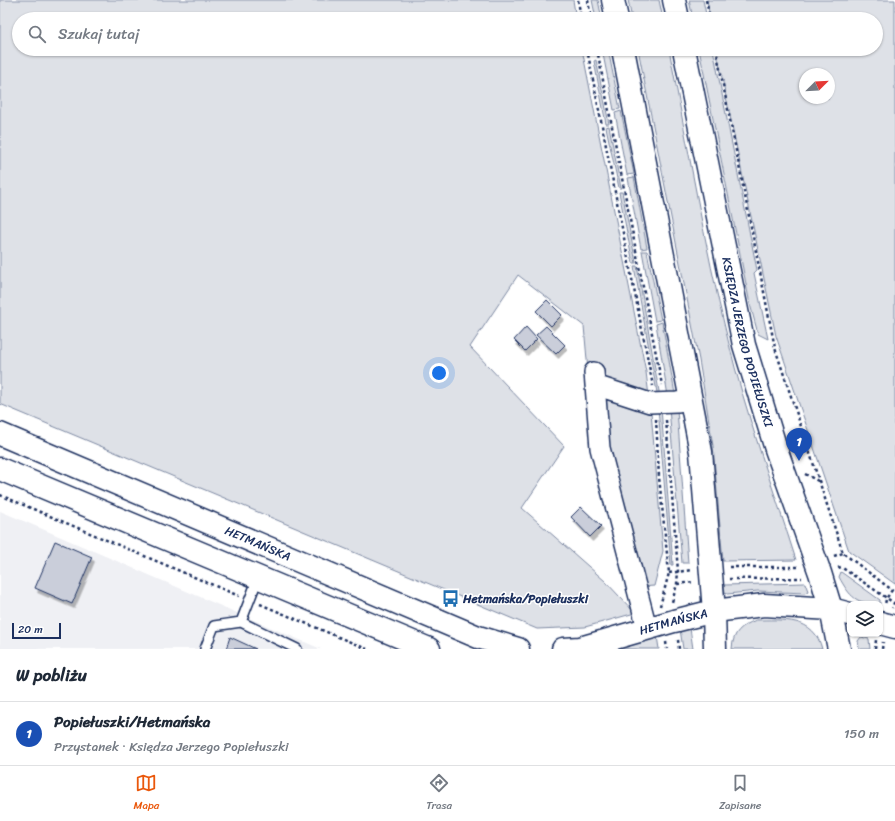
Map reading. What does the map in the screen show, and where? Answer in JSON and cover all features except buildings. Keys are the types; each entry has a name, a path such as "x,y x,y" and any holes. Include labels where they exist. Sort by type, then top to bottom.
{"main road":[{"path":"613,0 616,12"},
{"path":"674,0 677,12"},
{"path":"624,56 701,452 711,568 715,649"},
{"name":"KSIĘDZA JERZEGO POPIEŁUSZKI","path":"685,56 744,345 776,449 816,562 840,611 839,649"},
{"name":"HETMAŃSKA","path":"0,434 478,636 518,649"},
{"path":"0,469 426,649 436,640 447,636 478,636"},
{"name":"HETMAŃSKA","path":"563,649 580,648 654,626 714,611 764,605 840,611"},
{"path":"883,624 895,627"}],"street":[{"path":"654,626 600,448 594,379 650,403 691,400"}],"lane":[{"path":"241,622 258,578"},
{"path":"204,649 214,626 241,622 297,649"}],"path":[{"path":"578,0 580,12"},
{"path":"588,0 591,12"},
{"path":"706,0 709,12"},
{"path":"588,56 650,367 660,403 678,571 677,584"},
{"path":"598,56 664,393 660,403 659,478 669,573 654,626 667,649"},
{"path":"717,56 775,348 843,553 892,590 886,598"},
{"path":"797,454 795,447 804,435"},
{"path":"803,474 819,481"},
{"path":"0,495 367,649"},
{"path":"669,573 727,567 798,567 843,553"}],"shaded area":[{"path":"0,0 573,0 575,12 12,12 12,56 583,56 646,372 663,551 654,586 629,588 595,450 584,326 518,275 470,347 564,446 522,508 605,581 635,613 585,627 537,629 0,404"},
{"path":"592,0 598,0 601,12 595,12"},
{"path":"628,0 659,0 662,12 631,12"},
{"path":"689,0 703,0 706,12 692,12"},
{"path":"707,0 895,0 895,584 849,551 776,336 717,56 883,56 883,12 709,12"},
{"path":"603,56 609,56 620,109 614,110"},
{"path":"639,56 670,56 719,304 751,423 796,560 723,561 713,446 699,360"},
{"path":"700,56 714,56 757,270 754,273 768,339 758,334 750,304"},
{"path":"596,60 609,124 606,124 594,61"},
{"path":"621,111 634,174 627,175 615,113"},
{"path":"609,126 621,188 619,188 606,127"},
{"path":"634,177 647,248 641,249 628,178"},
{"path":"619,192 622,192 636,263 633,263"},
{"path":"642,251 647,251 661,320 655,321"},
{"path":"634,266 637,266 660,397 658,398"},
{"path":"662,322 675,394 668,396 656,324"},
{"path":"658,408 661,408 673,565 671,565"},
{"path":"669,408 677,409 688,563 682,563"},
{"path":"0,511 47,531 321,649 0,649"},
{"path":"841,572 880,601 859,601 850,594 839,577"},
{"path":"805,583 808,591 805,593 758,591 727,594 725,592 724,585"},
{"path":"756,620 787,620 805,625 818,638 822,649 732,649 734,638 739,630"},
{"path":"690,628 693,649 683,649 680,629"},
{"path":"657,636 659,649 614,649"},
{"path":"861,637 869,639 870,649 859,649 858,641"}],"place":[{"name":"Popiełuszki/Hetmańska","path":"799,461"},
{"name":"Hetmańska/Popiełuszki","path":"450,599"}]}
